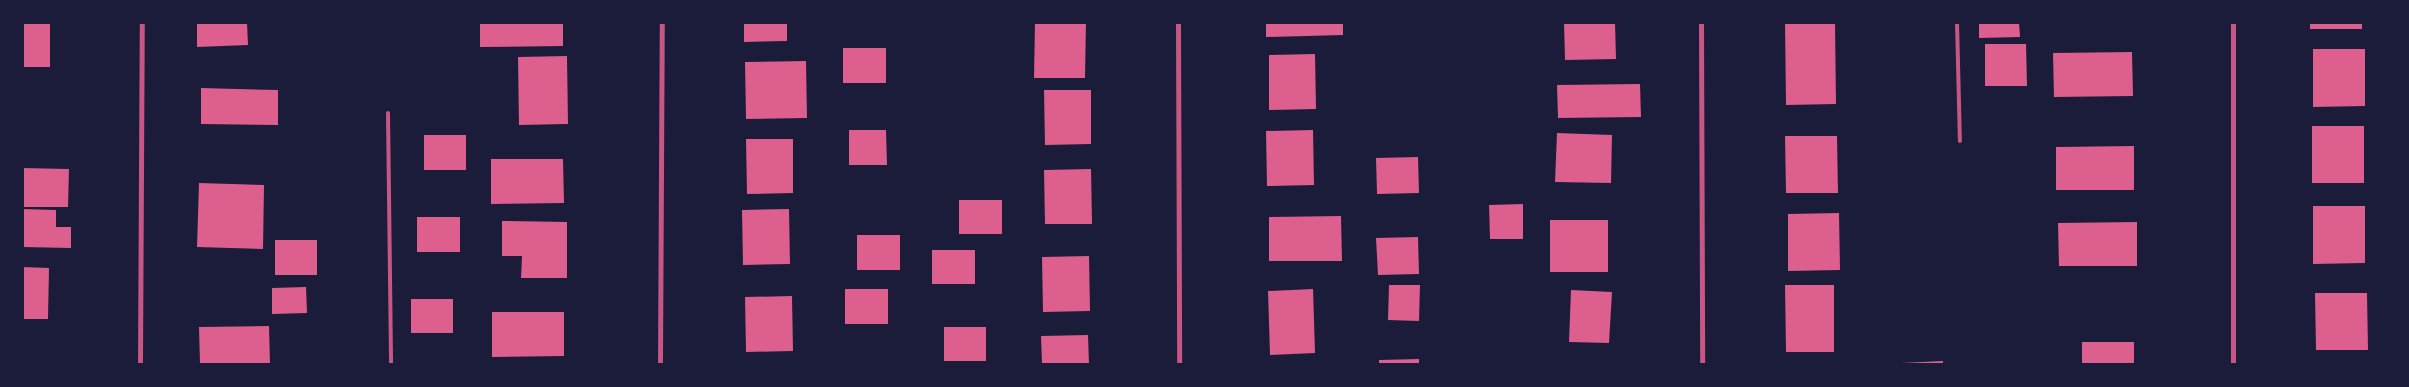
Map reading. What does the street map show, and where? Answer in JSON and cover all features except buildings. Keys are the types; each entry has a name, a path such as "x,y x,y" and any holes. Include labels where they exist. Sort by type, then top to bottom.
{"street":[{"path":"140,364 142,22"},
{"path":"660,364 662,22"},
{"path":"1178,22 1179,364"},
{"path":"1701,22 1702,364"},
{"path":"2232,22 2233,364"}],"lane":[{"path":"1957,22 1960,141"},
{"path":"388,113 391,364"}]}
